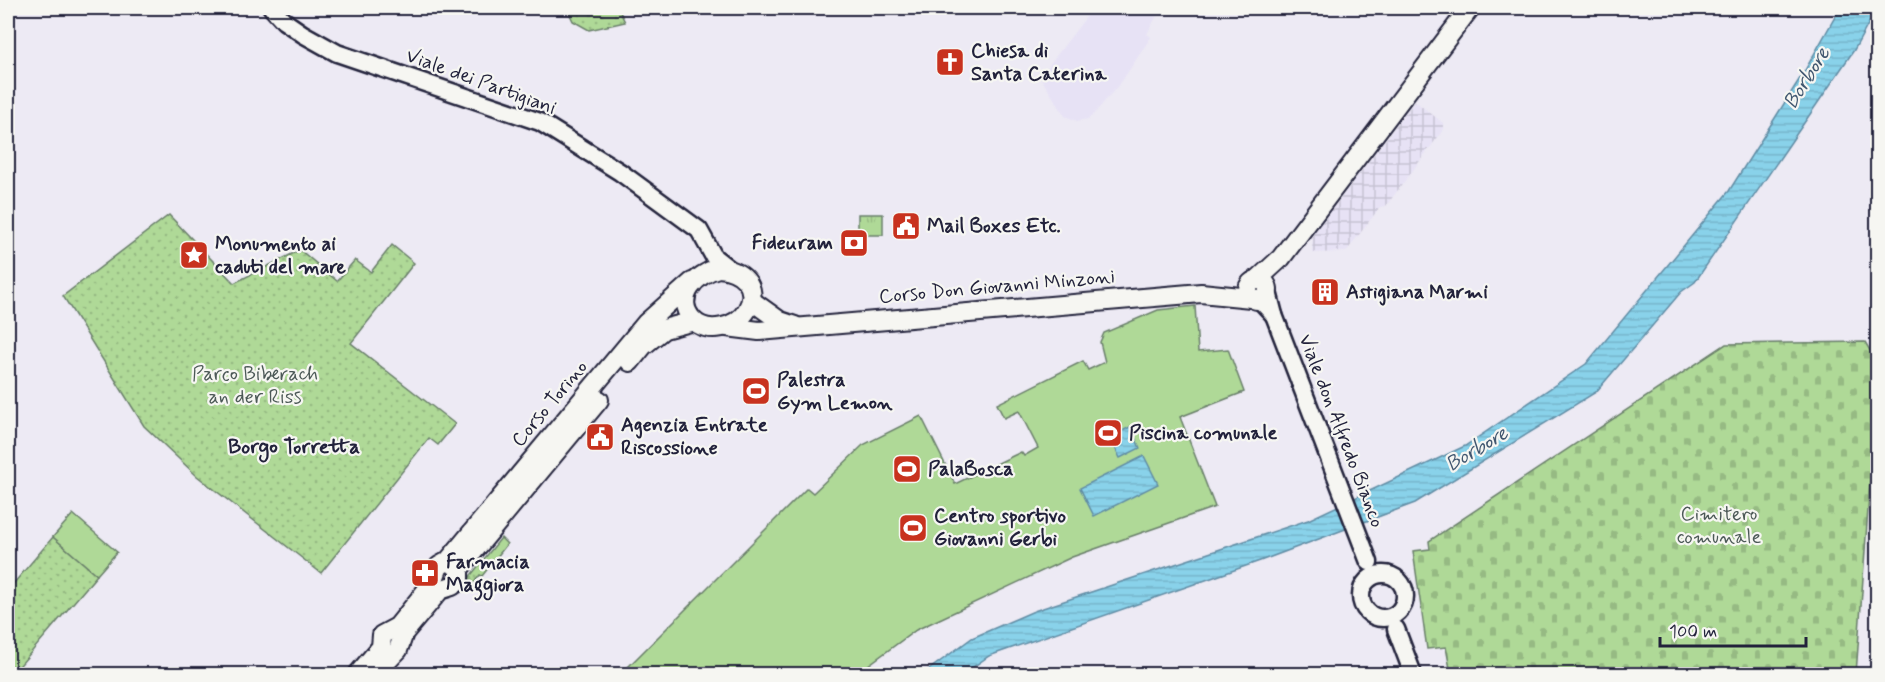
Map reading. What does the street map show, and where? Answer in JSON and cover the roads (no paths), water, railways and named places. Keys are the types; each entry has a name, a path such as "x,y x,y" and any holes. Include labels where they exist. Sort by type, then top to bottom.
{"main road":[{"name":"Corso Don Giovanni Minzoni","path":"727,327 759,331 1259,290 1470,8"},
{"path":"728,268 739,274 750,286 752,302 743,316 727,327 702,326 688,313 687,293 696,279 708,271 728,268"},
{"name":"Corso Torino","path":"453,565 646,323 696,279"},
{"path":"752,302 780,321 796,327"},
{"name":"Corso Torino","path":"375,675 387,651 382,635 396,627 433,582 439,567 453,565 643,346 664,328 694,321"},
{"name":"Corso Torino","path":"358,675 387,651"}],"street":[{"name":"Viale dei Partigiani","path":"272,8 284,21 337,53 540,122 620,172 699,230 714,257 728,268"},
{"path":"696,279 703,258 699,230"},
{"name":"Viale don Alfredo Bianco","path":"1259,290 1274,315 1372,568"},
{"path":"1372,568 1394,577 1403,587 1404,601 1392,620 1370,614 1362,603 1361,589 1372,568"},
{"path":"1392,620 1413,675"}],"water":[{"name":"Borbore","path":"1840,8 1877,8 1854,50 1695,282 1681,292 1596,392 1415,503 1260,561 989,656 963,674 923,674 972,638 1034,611 1308,520 1465,446 1586,364 1729,191 1804,72"},
{"path":"1130,427 1140,448 1120,458 1110,437"},
{"path":"1144,456 1158,484 1094,516 1080,488"}],"place":[{"name":"Chiesa di Santa Caterina","path":"950,62"},
{"name":"Mail Boxes Etc.","path":"906,226"},
{"name":"Fideuram","path":"854,243"},
{"name":"Monumento ai caduti del mare","path":"194,255"},
{"name":"Astigiana Marmi","path":"1325,292"},
{"name":"Palestra Gym Lemon","path":"756,391"},
{"name":"Piscina comunale","path":"1108,433"},
{"name":"Agenzia Entrate Riscossione","path":"600,437"},
{"name":"PalaBosca","path":"907,469"},
{"name":"Centro sportivo Giovanni Gerbi","path":"913,528"},
{"name":"Farmacia Maggiora","path":"425,573"}],"district":[{"name":"Borgo Torretta","path":"294,447"}],"park label":[{"name":"Parco Biberach an der Riss","path":"255,386"},
{"name":"Cimitero comunale","path":"1719,526"}]}
